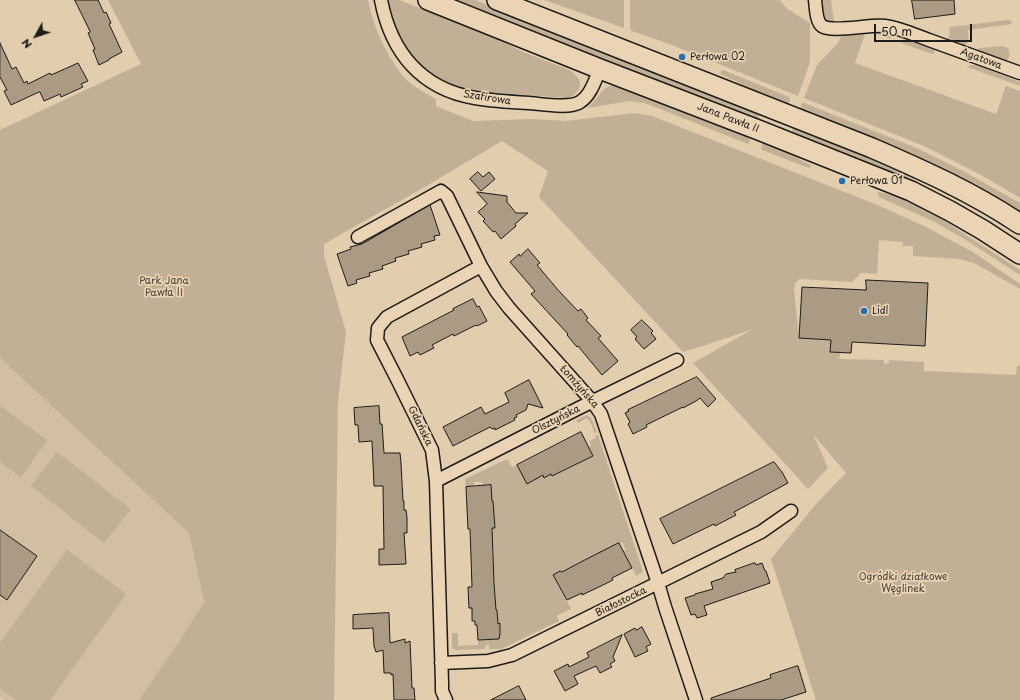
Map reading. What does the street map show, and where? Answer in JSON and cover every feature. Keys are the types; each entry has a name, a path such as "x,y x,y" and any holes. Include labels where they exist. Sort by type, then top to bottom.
{"main road":[{"path":"498,0 919,168 950,183 1020,224"},
{"name":"Jana Pawła II","path":"434,2 911,191 956,214 1020,254"}],"street":[{"name":"Szafirowa","path":"381,0 385,19 398,47 408,63 421,75 436,85 452,92 474,98 500,101 576,105 586,97 600,69"},
{"name":"Agatowa","path":"815,0 818,21 825,27 838,28 885,26 916,35 1020,73"},
{"name":"Łomżyńska","path":"358,237 440,191 447,196 481,266 496,291 509,308 592,401 601,414 696,700"},
{"name":"Gdańska","path":"446,700 442,691 440,663 436,481 432,450 398,379 377,340 378,328 386,317 481,266"},
{"name":"Olsztyńska","path":"436,481 592,401 677,360"},
{"name":"Białostocka","path":"440,663 488,661 512,655 761,532 792,511"}],"shaded area":[{"path":"0,358 189,533 204,602 139,700 4,700 0,697"}],"green space":[{"path":"108,0 368,0 373,21 378,33 396,66 410,83 436,99 436,106 473,121 532,119 566,121 635,113 652,116 875,204 926,227 973,252 1020,284 1020,289 974,263 959,259 913,256 913,246 903,246 903,242 879,240 877,274 861,273 852,282 800,279 796,282 794,289 799,338 831,340 830,352 840,353 839,359 884,360 884,364 889,363 889,360 924,362 924,371 1016,375 1017,366 1020,366 1020,700 816,700 771,559 815,505 846,473 813,434 828,468 808,489 693,363 753,329 683,352 539,197 548,171 502,141 324,244 324,256 346,332 338,402 334,700 139,700 204,602 189,533 0,358 0,130 141,64"},
{"path":"387,0 399,0 435,14 436,12 480,30 523,52 567,69 579,79 580,87 578,91 569,98 478,92 456,86 435,77 419,64 406,48 388,11"},
{"path":"449,0 475,0 761,112 757,122"},
{"path":"544,0 624,0 624,28"},
{"path":"630,0 780,0 786,8 810,23 810,62 798,96 672,45 632,31 630,29"},
{"path":"820,0 831,0 834,22 826,21 822,16"},
{"path":"1009,20 1012,24 968,30 968,42 962,47 947,41 950,34 950,27"},
{"path":"867,30 884,31 892,35 890,39"},
{"path":"865,34 855,63 996,114 1006,86 1020,91 1020,198 983,176 924,146 804,98 817,65 838,43 842,35"},
{"path":"907,40 935,50 934,53 932,54 901,43"},
{"path":"1002,46 1008,48 1010,54 1007,60 1004,61 977,51 979,48"},
{"path":"976,65 1020,82 1020,86 967,67"},
{"path":"723,70 789,97 790,100 787,107 758,95 734,80 720,74"},
{"path":"616,84 752,135 748,144 645,103 629,101 588,108 605,88"},
{"path":"802,103 919,149 963,171 1020,203 1020,215 799,112"},
{"path":"794,125 916,176 914,179 889,172 791,135"},
{"path":"764,140 812,166 809,168 762,150 761,148"},
{"path":"878,192 903,197 926,209 1020,270 1020,275 935,222 879,197"},
{"path":"0,406 47,440 21,477 0,462"},
{"path":"587,415 591,418 597,432 594,433 592,425 587,418 578,423 576,420"},
{"path":"598,435 643,572 636,576 624,551 626,550 622,542 562,572 560,571 555,574 554,576 571,609 557,616 559,621 501,649 489,649 489,645 486,645 485,649 456,650 452,648 452,633 458,633 458,646 478,645 478,640 497,639 500,636 500,624 498,624 496,610 492,528 495,528 491,486 483,486 482,482 474,482 474,486 466,487 465,479 507,459 512,467 517,465 527,483 543,475 544,478 551,474 552,476 593,456 589,447 591,445 589,441 596,438 595,436"},
{"path":"57,452 131,509 104,543 31,486"},
{"path":"67,550 126,594 50,700 16,700 0,689 0,643"}],"building":[{"path":"75,0 98,0 104,13 106,12 111,23 109,24 122,52 99,65 93,50 95,49 88,33 90,32"},
{"path":"912,0 954,0 955,14 915,19"},
{"path":"0,43 12,69 16,67 24,83 27,81 28,84 50,73 51,75 78,63 88,81 81,84 83,87 61,97 60,94 44,101 39,92 11,105 4,91 7,90 0,77"},
{"path":"478,172 483,177 489,172 495,179 481,191 470,179"},
{"path":"477,192 507,196 507,202 516,213 528,213 501,239 495,231 493,232 483,221 485,219 478,212 487,204"},
{"path":"430,205 440,235 434,236 435,240 421,244 422,247 408,251 409,254 395,258 396,261 382,266 383,269 369,273 370,276 356,280 357,283 348,286 337,254 351,249 350,247 362,244"},
{"path":"528,249 540,263 537,265 558,290 578,311 581,309 588,318 586,320 601,336 598,338 618,361 602,375 567,335 568,334 531,294 535,291 510,262 519,254 520,256"},
{"name":"Lidl","path":"866,280 928,283 925,346 852,342 851,353 830,352 831,340 799,338 802,287 866,290"},
{"path":"473,299 477,307 479,306 487,321 454,336 453,334 432,345 434,348 420,355 418,352 410,356 402,337"},
{"path":"642,320 653,331 651,333 656,339 644,349 635,339 637,337 631,330"},
{"path":"697,377 716,399 708,407 700,398 683,408 646,425 647,427 633,434 628,424 630,422 625,413 629,411 628,410"},
{"path":"529,380 543,408 528,404 526,410 516,415 517,417 514,418 515,420 495,430 495,428 492,429 490,427 453,446 443,427 481,407 485,414 509,402 505,393"},
{"path":"379,406 384,453 400,453 403,501 404,510 406,510 407,517 407,533 404,533 406,564 379,565 379,549 384,549 383,486 374,486 372,441 359,442 358,425 355,425 354,408"},
{"path":"581,432 593,456 552,476 551,474 544,478 543,475 527,484 517,465"},
{"path":"774,462 788,483 734,512 736,515 715,526 714,524 673,544 660,519"},
{"path":"491,485 495,528 492,528 494,583 498,624 500,623 500,634 499,639 478,640 477,625 475,625 475,621 472,621 472,608 469,608 468,587 472,587 470,529 468,529 466,487"},
{"path":"0,530 37,556 7,600 0,595"},
{"path":"619,543 632,568 612,578 613,580 601,586 567,600 553,575 560,571 562,572"},
{"path":"755,563 756,565 762,563 770,583 704,606 707,615 697,618 695,614 691,615 685,598 713,589 711,582 723,578 726,574 736,572 735,570"},
{"path":"389,613 390,643 405,639 405,643 410,641 412,688 414,688 415,700 394,700 393,674 391,675 391,673 384,673 383,650 376,652 374,646 373,628 353,629 353,615"},
{"path":"642,627 651,644 646,647 648,651 635,657 624,634 635,628 636,630"},
{"path":"622,635 613,657 615,661 610,664 612,667 600,673 596,666 574,676 578,684 565,691 554,671 568,664 569,667 589,657 587,653"},
{"path":"798,666 806,692 781,700 711,700 711,698 771,678 770,675"},
{"path":"519,686 526,700 491,700"}],"place":[{"name":"Perłowa 02","path":"682,57"},
{"name":"Perłowa 01","path":"842,181"},
{"name":"Lidl","path":"864,311"}],"park label":[{"name":"Park Jana Pawła II","path":"164,286"},
{"name":"Ogródki działkowe Węglinek","path":"903,582"}]}
